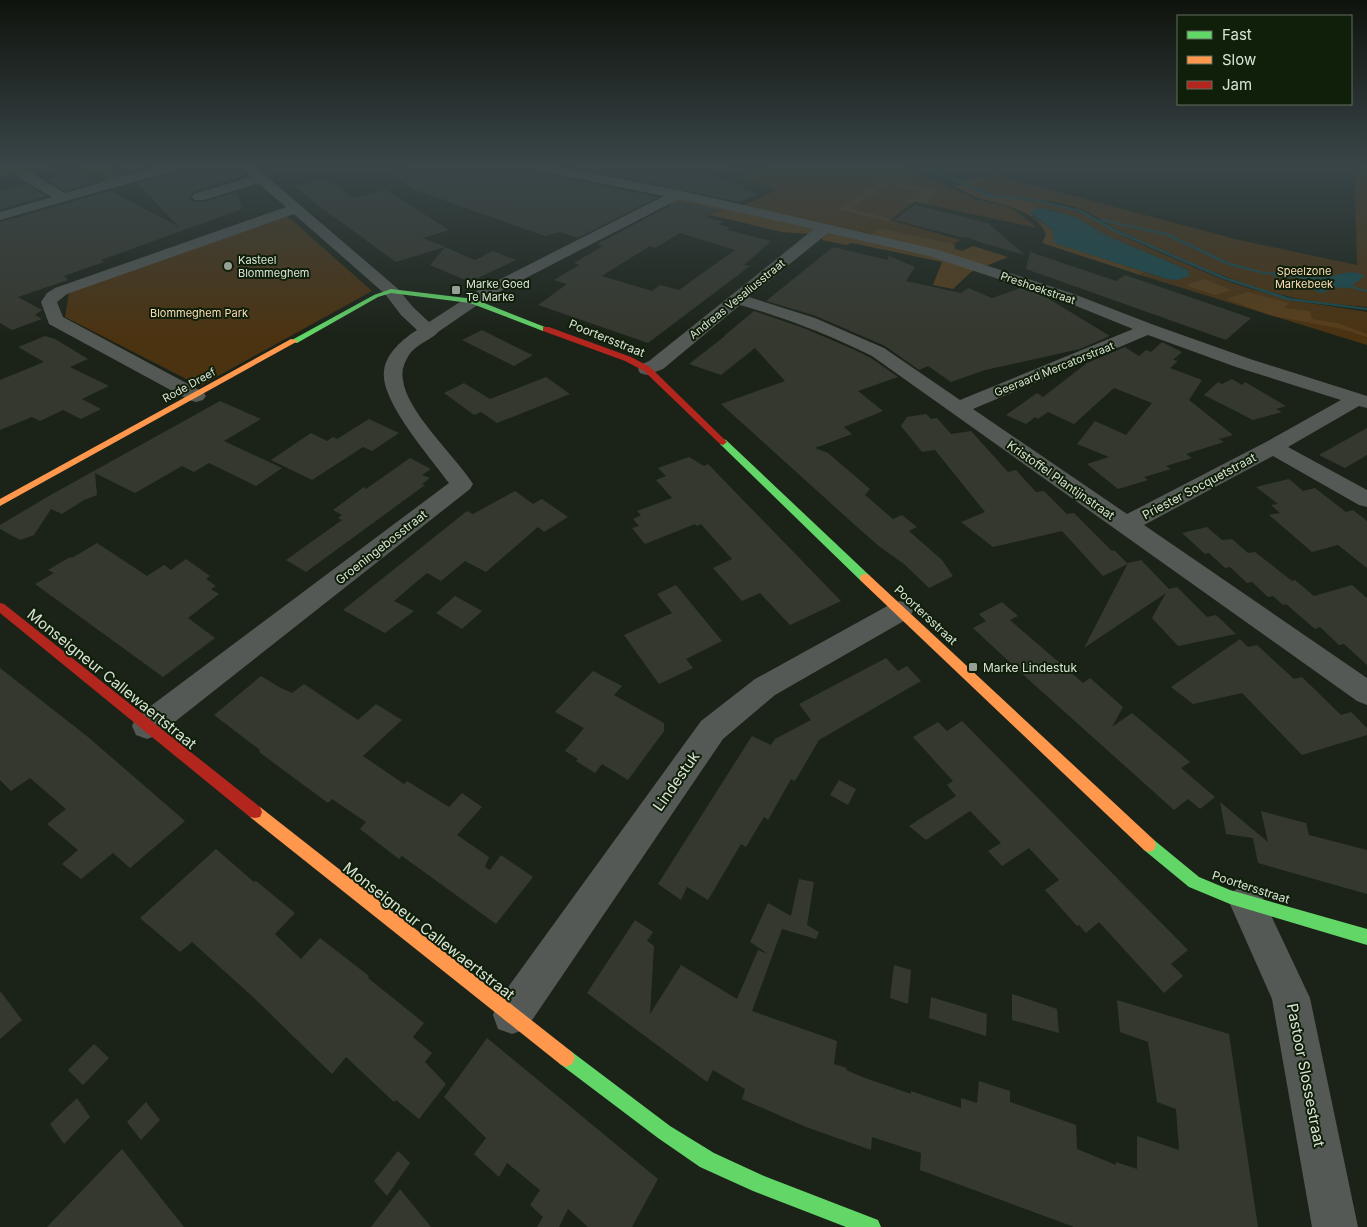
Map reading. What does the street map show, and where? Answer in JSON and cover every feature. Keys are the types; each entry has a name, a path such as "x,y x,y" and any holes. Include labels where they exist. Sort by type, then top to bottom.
{"street":[{"path":"196,396 55,320 49,302 53,296 61,291 260,221"},
{"path":"311,221 391,291 407,311 429,332"},
{"name":"Groeningebosstraat","path":"148,726 462,484 412,419 398,396 393,382 393,369 401,352 412,341 429,332 471,301 625,221"},
{"name":"Preshoekstraat","path":"740,221 758,227"},
{"name":"Preshoekstraat","path":"801,221 934,253 1066,296 1148,329 1360,400"},
{"name":"Andreas Vesaliusstraat","path":"647,369 656,365 826,227"},
{"path":"774,230 814,238"},
{"name":"Poortersstraat","path":"391,291 471,301 628,359 647,369 900,610 966,670 1135,833 1194,882 1247,902 1367,937"},
{"name":"Rode Dreef","path":"0,503 376,296 391,291"},
{"name":"Kristoffel Plantijnstraat","path":"737,299 845,335 878,352 1367,694"},
{"name":"Geeraard Mercatorstraat","path":"958,408 1148,329"},
{"name":"Priester Socquetstraat","path":"1125,525 1273,447 1352,402 1360,400"},
{"path":"1273,447 1367,500"},
{"name":"Monseigneur Callewaertstraat","path":"0,607 230,793 578,1068 664,1132 707,1160 760,1184 871,1227"},
{"name":"Lindestuk","path":"512,1015 712,730 766,688 900,610"},
{"name":"Pastoor Slossestraat","path":"1247,902 1291,998 1335,1227"}],"green space":[{"name":"Blommeghem Park","path":"268,221 293,221 372,291 200,386 65,317 69,292"},
{"path":"812,221 894,221 961,240 954,244 879,228 871,234"},
{"path":"1006,221 1029,221 1037,228"},
{"name":"Speelzone Markebeek","path":"1082,221 1097,221 1131,240 1221,279 1248,288 1291,300 1367,312 1367,345 1140,275 1145,272 1167,279 1188,270 1107,236"},
{"name":"Speelzone Markebeek","path":"1103,221 1169,221 1239,240 1357,265 1356,221 1367,221 1367,307 1304,300 1252,286 1210,271 1123,233"}],"shaded area":[{"path":"737,221 785,221 811,227 814,230 808,234 782,232"},
{"path":"1037,221 1053,230 1055,243 1145,272 1140,275 1042,243 1046,234"},
{"path":"879,228 954,244 955,249 962,251 973,246 1008,257 971,272 953,289 933,285 942,262 852,243 846,245 822,240 826,232 866,238"},
{"path":"1205,279 1231,290 1215,295 1190,287 1187,284"},
{"path":"1248,292 1289,303 1284,308 1310,311 1312,319 1337,323 1367,334 1367,337 1342,329 1273,316 1226,299"}],"water":[{"path":"1041,221 1082,221 1107,236 1188,270 1189,276 1178,280 1167,279 1054,243 1053,230"},
{"path":"1274,272 1326,277 1354,272 1365,276 1348,288 1328,287 1325,293 1310,288 1310,283 1300,278 1274,277"}],"building":[{"path":"168,221 179,227 174,221 208,221 101,260 104,262 64,276 68,280 18,297 42,310 35,315 42,319 12,330 0,323 0,222"},
{"path":"340,221 435,221 449,230 423,238 445,247 396,262"},
{"path":"503,221 611,221 578,238 560,232 545,236"},
{"path":"640,221 720,221 723,222 718,224 730,228 727,230 771,241 744,265 750,266 648,343 538,305 567,284 554,280 579,265 574,263 603,246 597,244","holes":["680,233 735,250 679,290 660,285 652,291 602,276 650,246 655,248"]},
{"path":"899,221 981,221 988,223 1025,255 966,237"},
{"path":"445,247 475,260 493,251 516,260 470,282 430,265"},
{"path":"833,247 887,260 889,256 915,267 906,281 961,293 968,288 992,298 1021,288 1044,296 1110,336 1080,349 985,370 951,382 928,366 919,370 885,346 816,316 766,301"},
{"path":"1030,252 1116,281 1125,275 1251,318 1226,340 1026,269"},
{"path":"754,311 806,329 855,350 871,358 898,377 858,391 883,411 844,427 852,434 815,448 828,453 870,489 865,495 893,519 902,515 917,527 909,531 942,560 953,576 929,588 904,564 880,547 856,526 721,404 785,381 755,348 721,375 689,364"},
{"path":"482,330 533,355 514,366 462,340"},
{"path":"45,336 55,339 88,359 70,367 109,386 82,399 101,409 81,419 63,410 40,421 32,417 0,430 0,380 44,362 18,347"},
{"path":"1162,342 1182,352 1173,360 1178,361 1170,368 1202,380 1189,400 1233,435 1219,439 1224,442 1186,454 1192,458 1166,466 1171,469 1144,477 1148,480 1118,489 1087,464 1109,457 1077,444 1095,421 1126,435 1152,403 1114,388 1074,424 1048,412 1038,419 1035,417 1026,424 1006,415 1037,393 1043,397 1087,363 1125,347 1139,356 1146,350 1151,352"},
{"path":"546,377 570,394 497,423 481,412 474,415 444,393 464,383 490,399"},
{"path":"1232,379 1242,385 1245,382 1286,406 1276,409 1282,412 1253,420 1204,395 1218,382 1222,384"},
{"path":"220,401 261,419 224,441 282,468 256,486 209,463 194,472 182,466 135,493 95,473 97,495 84,500 62,514 51,509 34,535 20,540 0,529 0,525 47,497"},
{"path":"926,414 931,419 937,418 951,434 971,431 1008,472 1016,470 1036,492 1044,491 1067,514 1074,513 1112,551 1114,550 1128,564 1103,576 1062,531 993,547 961,522 985,512 935,450 922,452 901,426 907,417"},
{"path":"369,419 399,433 372,451 363,447 312,480 271,460 311,433 327,441 333,437 337,439"},
{"path":"1367,428 1367,455 1345,468 1319,455"},
{"path":"689,457 704,466 708,464 841,601 790,625 760,593 742,601 713,568 732,559 701,524 697,526 695,524 645,544 632,528 639,526 633,519 641,515 637,511 672,498 656,480 666,476 658,468"},
{"path":"410,458 431,469 422,475 430,478 422,484 425,485 306,572 286,560 342,520 338,518 342,515 333,510 364,487 366,489"},
{"path":"1289,479 1303,491 1315,488 1346,512 1353,510 1367,521 1367,568 1338,545 1312,552 1269,515 1280,513 1271,505 1278,504 1256,487"},
{"path":"515,491 533,504 542,499 568,517 544,532 538,527 486,572 465,561 441,581 427,573 394,601 414,611 385,633 343,610 467,511 473,514"},
{"path":"1207,527 1222,540 1232,539 1248,553 1255,552 1314,596 1352,585 1367,598 1367,665 1344,644 1339,645 1320,627 1315,629 1286,604 1283,605 1273,596 1268,597 1252,582 1247,583 1230,567 1225,568 1209,553 1205,554 1182,533"},
{"path":"97,543 147,576 164,565 171,570 186,559 210,576 206,579 216,586 211,589 219,594 188,618 215,638 163,677 35,584 54,573 48,570"},
{"path":"1141,560 1169,589 1177,587 1207,617 1216,615 1236,634 1178,646 1152,618 1166,593 1084,648 1128,563"},
{"path":"676,585 722,641 686,659 693,668 659,684 624,635 672,613 657,594"},
{"path":"455,596 482,611 462,629 436,613"},
{"path":"1002,602 1018,616 1010,620 1083,683 1090,678 1123,707 1112,727 1132,713 1190,762 1181,768 1215,797 1200,809 1188,799 1174,810 1019,671 973,628 986,621 979,614"},
{"path":"1240,639 1248,647 1257,645 1294,679 1302,677 1341,715 1351,712 1367,728 1367,735 1302,755 1242,693 1193,704 1171,687"},
{"path":"886,658 898,671 907,666 921,681 819,740 795,781 791,779 768,820 764,817 746,847 741,844 708,900 687,887 681,900 658,884 752,736 771,745 775,739 811,720 799,704"},
{"path":"0,668 88,737 185,821 130,868 113,853 81,879 62,864 78,850 47,824 66,809 30,778 11,791 0,780"},
{"path":"593,671 622,686 614,695 664,723 664,731 628,780 602,764 595,773 576,761 578,759 565,751 584,728 555,712"},
{"path":"261,676 292,693 304,684 358,720 376,704 402,720 363,756 404,784 407,781 449,807 462,793 482,807 457,835 489,857 485,867 490,870 501,855 533,877 496,924 402,856 399,859 360,829 366,822 332,799 328,803 259,752 260,750 214,715"},
{"path":"962,721 1188,950 1171,964 1183,976 1164,993 1099,922 1086,933 1079,925 1077,926 1045,890 1059,880 1029,848 1002,866 988,851 1001,843 970,811 926,840 909,826 956,796 947,785 953,781 913,737 938,722 947,731"},
{"path":"839,780 856,789 848,805 830,795"},
{"path":"1220,802 1268,842 1261,811 1306,823 1309,835 1367,850 1367,894 1258,863 1253,838 1226,834"},
{"path":"216,849 254,882 256,881 295,913 275,934 301,959 320,938 369,976 368,978 424,1023 413,1037 432,1053 425,1062 446,1084 419,1119 396,1100 394,1102 346,1057 332,1074 252,996 192,942 180,952 140,918"},
{"path":"799,879 814,882 807,925 819,932 816,939 782,929 752,1011 837,1041 834,1064 847,1068 846,1070 865,1078 911,1094 911,1091 961,1108 961,1098 977,1103 979,1081 1010,1091 1010,1102 1076,1125 1077,1149 1116,1165 1116,1162 1137,1169 1137,1136 1179,1150 1176,1109 1157,1102 1148,1042 1120,1032 1117,1000 1229,1034 1258,1227 1074,1227 920,1170 921,1153 872,1137 871,1150 806,1127 742,1099 745,1089 713,1070 707,1082 587,993 635,920 653,932 647,941 654,946 650,1014 681,965 737,999 758,950 768,954 750,942 768,903 791,916"},
{"path":"894,965 911,970 908,1004 890,998"},
{"path":"0,991 22,1020 0,1039"},
{"path":"1012,994 1057,1009 1059,1033 1012,1020"},
{"path":"931,997 987,1014 986,1036 929,1018"},
{"path":"487,1038 658,1179 632,1227 588,1227 568,1209 559,1227 537,1227 543,1217 530,1205 540,1190 507,1163 499,1177 474,1154 486,1138 444,1097"},
{"path":"94,1044 109,1058 83,1085 68,1070"},
{"path":"77,1098 90,1117 64,1144 50,1124"},
{"path":"146,1102 160,1120 141,1140 127,1122"},
{"path":"122,1149 184,1227 47,1227"},
{"path":"398,1151 410,1163 387,1196 374,1181"},
{"path":"400,1189 431,1227 371,1227"}],"waterway":[{"path":"1099,221 1118,232 1224,278 1289,299 1367,309"},
{"path":"1108,221 1166,234 1229,264 1264,273 1281,274"},
{"path":"1341,284 1367,291"}],"traffic: fast":[{"path":"294,341 376,296 391,291 471,301 546,329"},
{"path":"723,442 865,578"},
{"path":"1149,845 1194,882 1230,897 1367,937"},
{"path":"566,1058 664,1132 707,1160 760,1184 871,1227"}],"traffic: slow":[{"path":"0,503 294,341"},
{"path":"865,578 1149,845"},
{"path":"255,812 566,1058"}],"traffic: jam":[{"path":"546,329 628,359 647,369 723,442"},
{"path":"0,607 255,812"}],"place":[{"name":"Kasteel Blommeghem","path":"228,266"},
{"name":"Marke Goed Te Marke","path":"456,290"},
{"name":"Marke Lindestuk","path":"973,667"}]}
